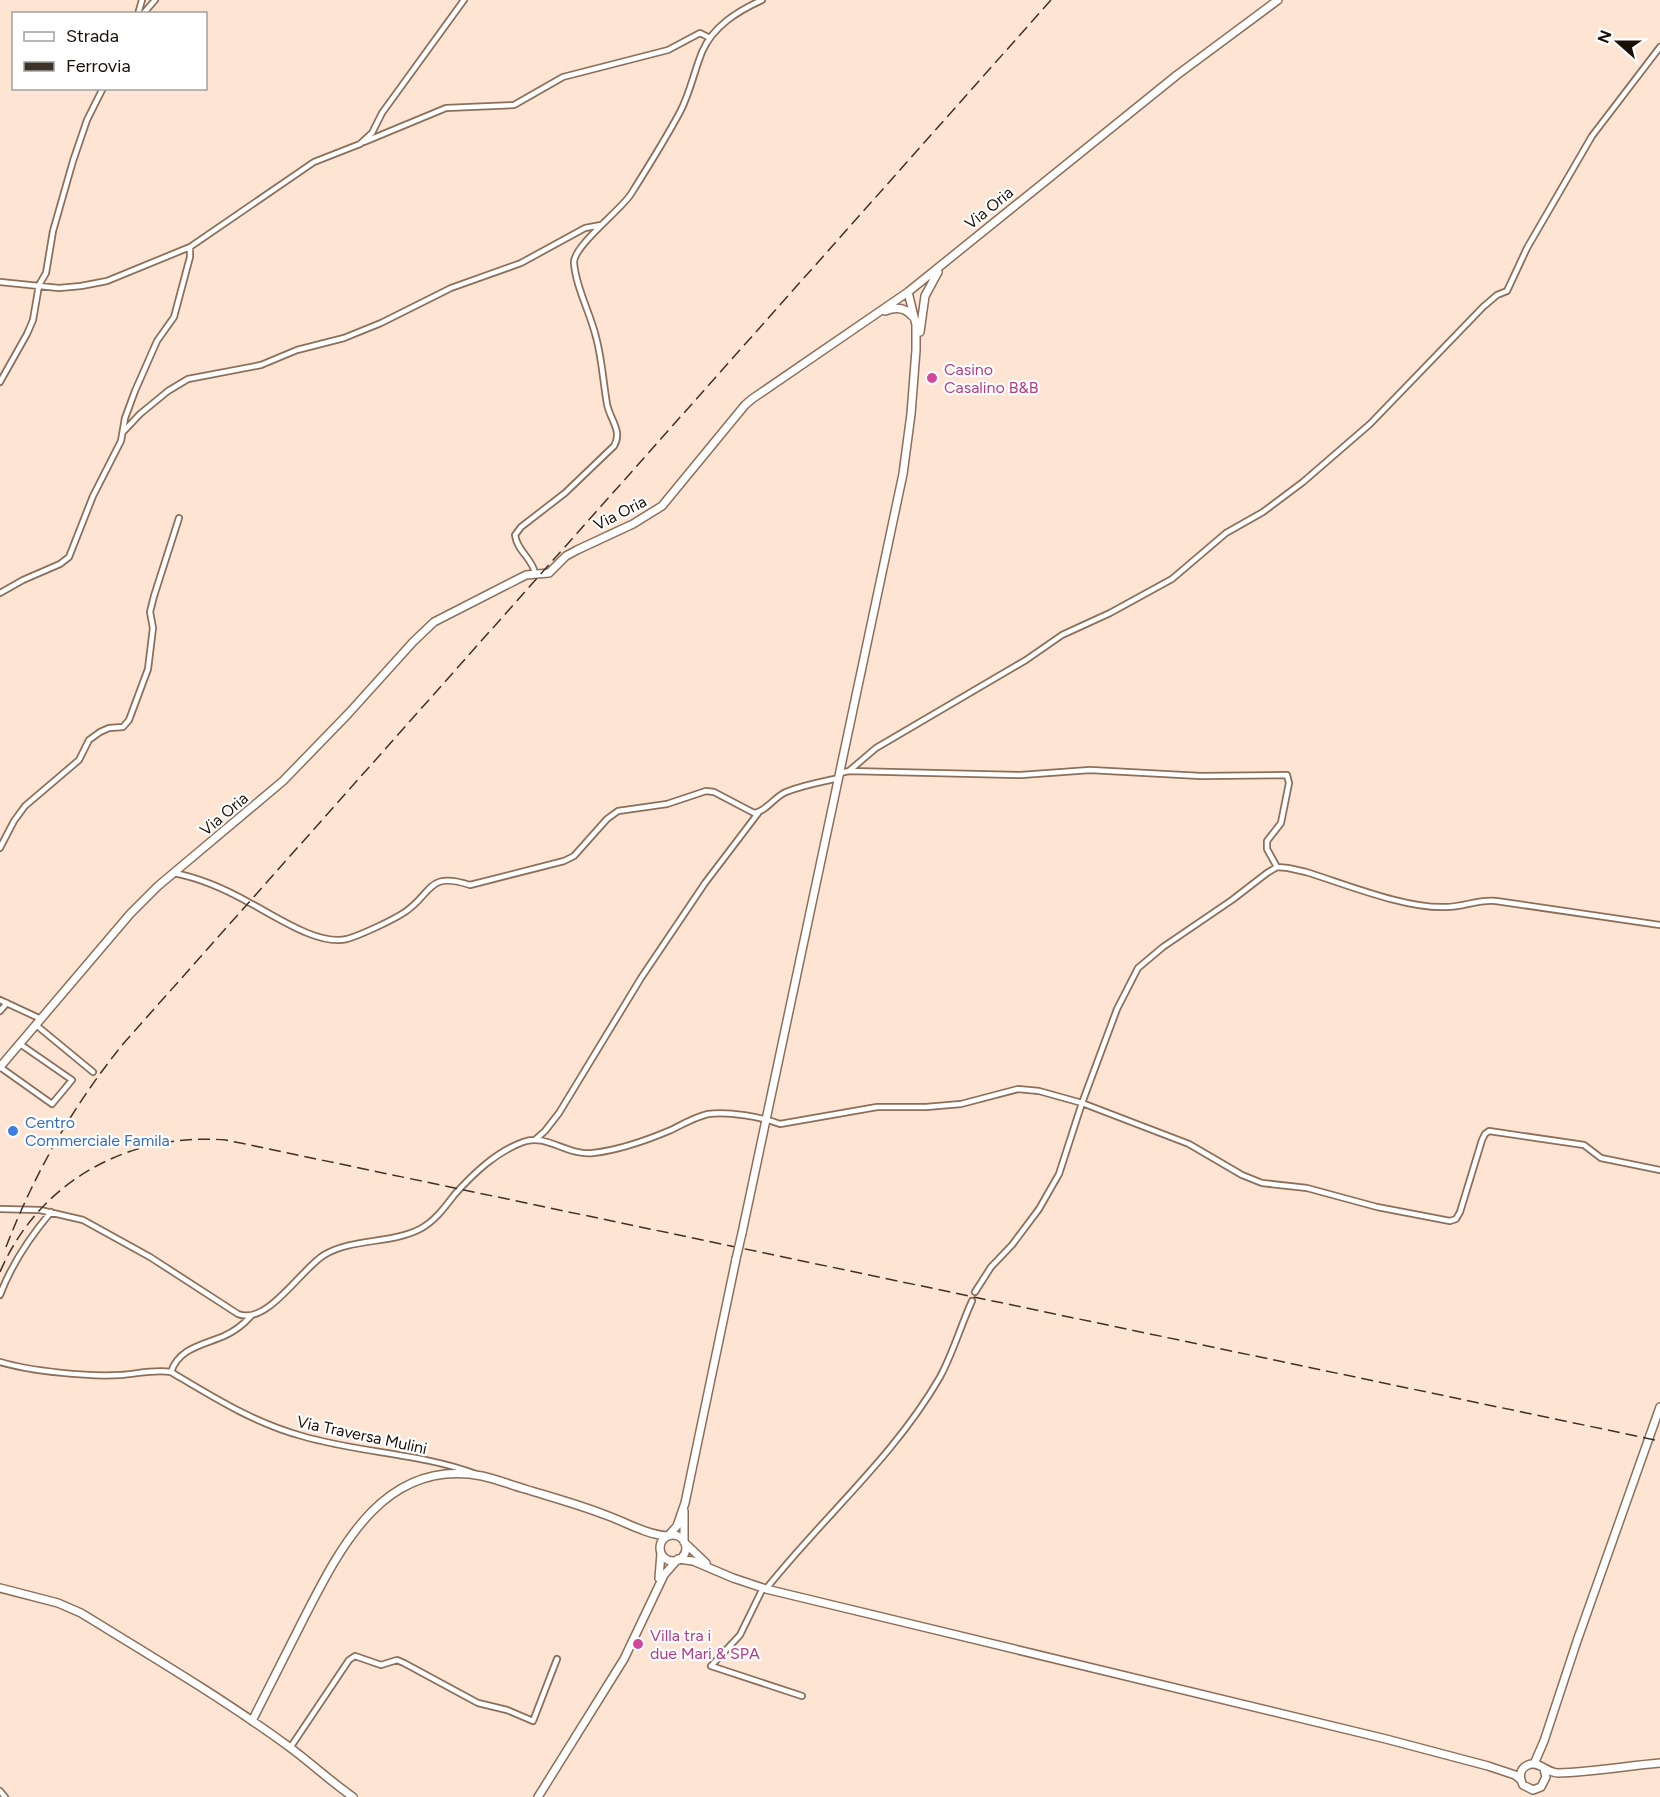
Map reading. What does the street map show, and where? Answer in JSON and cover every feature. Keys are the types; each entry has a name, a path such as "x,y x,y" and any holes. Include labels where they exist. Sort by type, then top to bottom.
{"main road":[{"name":"Via Oria","path":"0,1067 130,914 174,873 283,782 413,642 435,622 526,575 549,573 566,556 633,524 662,506 745,405 910,291 1154,93 1278,0"},
{"path":"656,1592 661,1573 661,1542 676,1526 685,1503 903,474 922,308 929,287 942,266"},
{"path":"910,291 919,296 922,308"},
{"path":"910,291 916,325 914,388"},
{"path":"877,314 891,309 904,309 911,314 916,325"},
{"path":"1534,1764 1545,1741 1576,1641 1660,1407"},
{"path":"252,1721 326,1576 360,1523 390,1495 414,1482 456,1474 482,1476 603,1514 638,1528 668,1536 677,1536 696,1556 715,1570"},
{"path":"538,1797 624,1659 668,1568 685,1552 685,1503"},
{"path":"638,1528 647,1534 666,1559 693,1561 764,1588 1268,1710 1488,1766 1515,1775 1525,1787 1527,1797"},
{"path":"0,1588 58,1603 81,1613 252,1721 353,1797"},
{"path":"1545,1741 1543,1768 1546,1780"},
{"path":"1527,1797 1554,1774 1660,1763"},
{"path":"1488,1766 1516,1771 1534,1764 1554,1773 1570,1772"},
{"path":"1520,1779 1523,1768"},
{"path":"1525,1787 1533,1790"}],"street":[{"path":"145,12 155,0"},
{"path":"360,144 372,133 382,113 464,0"},
{"path":"535,573 534,565 516,544 515,535 521,526 565,493 614,446 618,439 607,406 605,380 596,335 573,260 600,225 627,200 660,149 681,109 702,52 710,38 734,15 762,0"},
{"path":"0,282 59,288 107,280 190,247 314,162 328,155 446,108 514,105 562,77 668,50 700,33 710,38"},
{"path":"0,1209 51,1212 72,1216 93,1224 243,1316 251,1316 263,1311 319,1258 328,1253 422,1228 436,1217 467,1181 489,1161 518,1144 536,1139 545,1131 559,1113 641,978 705,883 759,812 774,798 849,771 876,748 1026,660 1062,635 1110,613 1172,579 1226,533 1263,512 1303,482 1370,424 1483,307 1497,295 1507,291 1527,248 1592,136 1660,47"},
{"path":"0,382 33,320 39,285 46,273 53,231 74,160 87,120 102,90"},
{"path":"123,432 154,403 188,379 261,365 297,350 344,338 381,323 451,288 520,264 585,228 600,225"},
{"path":"0,593 60,564 69,557 98,485 121,441 135,391 157,341 174,317 190,257 190,247"},
{"path":"0,848 25,806 79,760 89,740 110,728 123,727 129,720 148,669 153,628 150,612 179,518"},
{"path":"849,771 1021,775 1090,770 1201,776 1287,775 1289,783 1281,823 1268,841 1267,849 1277,867"},
{"path":"174,873 188,876 249,902 305,932 330,939 346,939 407,911 429,887 444,880 454,880 470,885 564,861 574,856 607,819 618,811 667,804 706,791 714,792 754,813 759,812"},
{"path":"975,1292 991,1267 1012,1245 1044,1200 1059,1174 1082,1103 1117,1009 1138,968 1163,947 1277,867 1306,872 1420,905 1446,907 1482,900 1496,901 1660,925"},
{"path":"0,1000 39,1022 93,1072"},
{"path":"0,1011 7,1003"},
{"path":"0,1067 52,1104 72,1080 20,1044"},
{"path":"536,1139 575,1153 586,1154 638,1144 710,1114 766,1119 780,1124 877,1107 961,1104 1018,1089 1039,1090 1082,1103 1189,1144 1242,1175 1262,1183 1307,1188 1377,1207 1450,1221 1456,1219 1460,1212 1482,1140 1489,1131 1584,1145 1601,1158 1660,1170"},
{"path":"0,1295 12,1266 51,1212"},
{"path":"802,1696 711,1666 740,1635 764,1588 893,1446 940,1376 972,1301"},
{"path":"0,1362 90,1375 120,1375 159,1370 171,1372 178,1356 225,1336 242,1326 251,1316"},
{"name":"Via Traversa Mulini","path":"171,1372 236,1411 302,1436 462,1468 482,1476"},
{"path":"290,1748 349,1660 355,1656 381,1665 397,1660 478,1703 507,1710 533,1721 557,1659"},
{"path":"0,1791 5,1797"}],"railway":[{"path":"6,1247 29,1192 57,1141 88,1091 123,1044 1051,0"},
{"path":"0,1272 17,1240 38,1212 63,1188 91,1169 122,1154 155,1144 190,1140 226,1140 1660,1441"}],"place":[{"name":"Casino Casalino B&B","path":"932,378"},
{"name":"Centro Commerciale Famila","path":"13,1131"},
{"name":"Villa tra i due Mari & SPA","path":"638,1644"}]}
